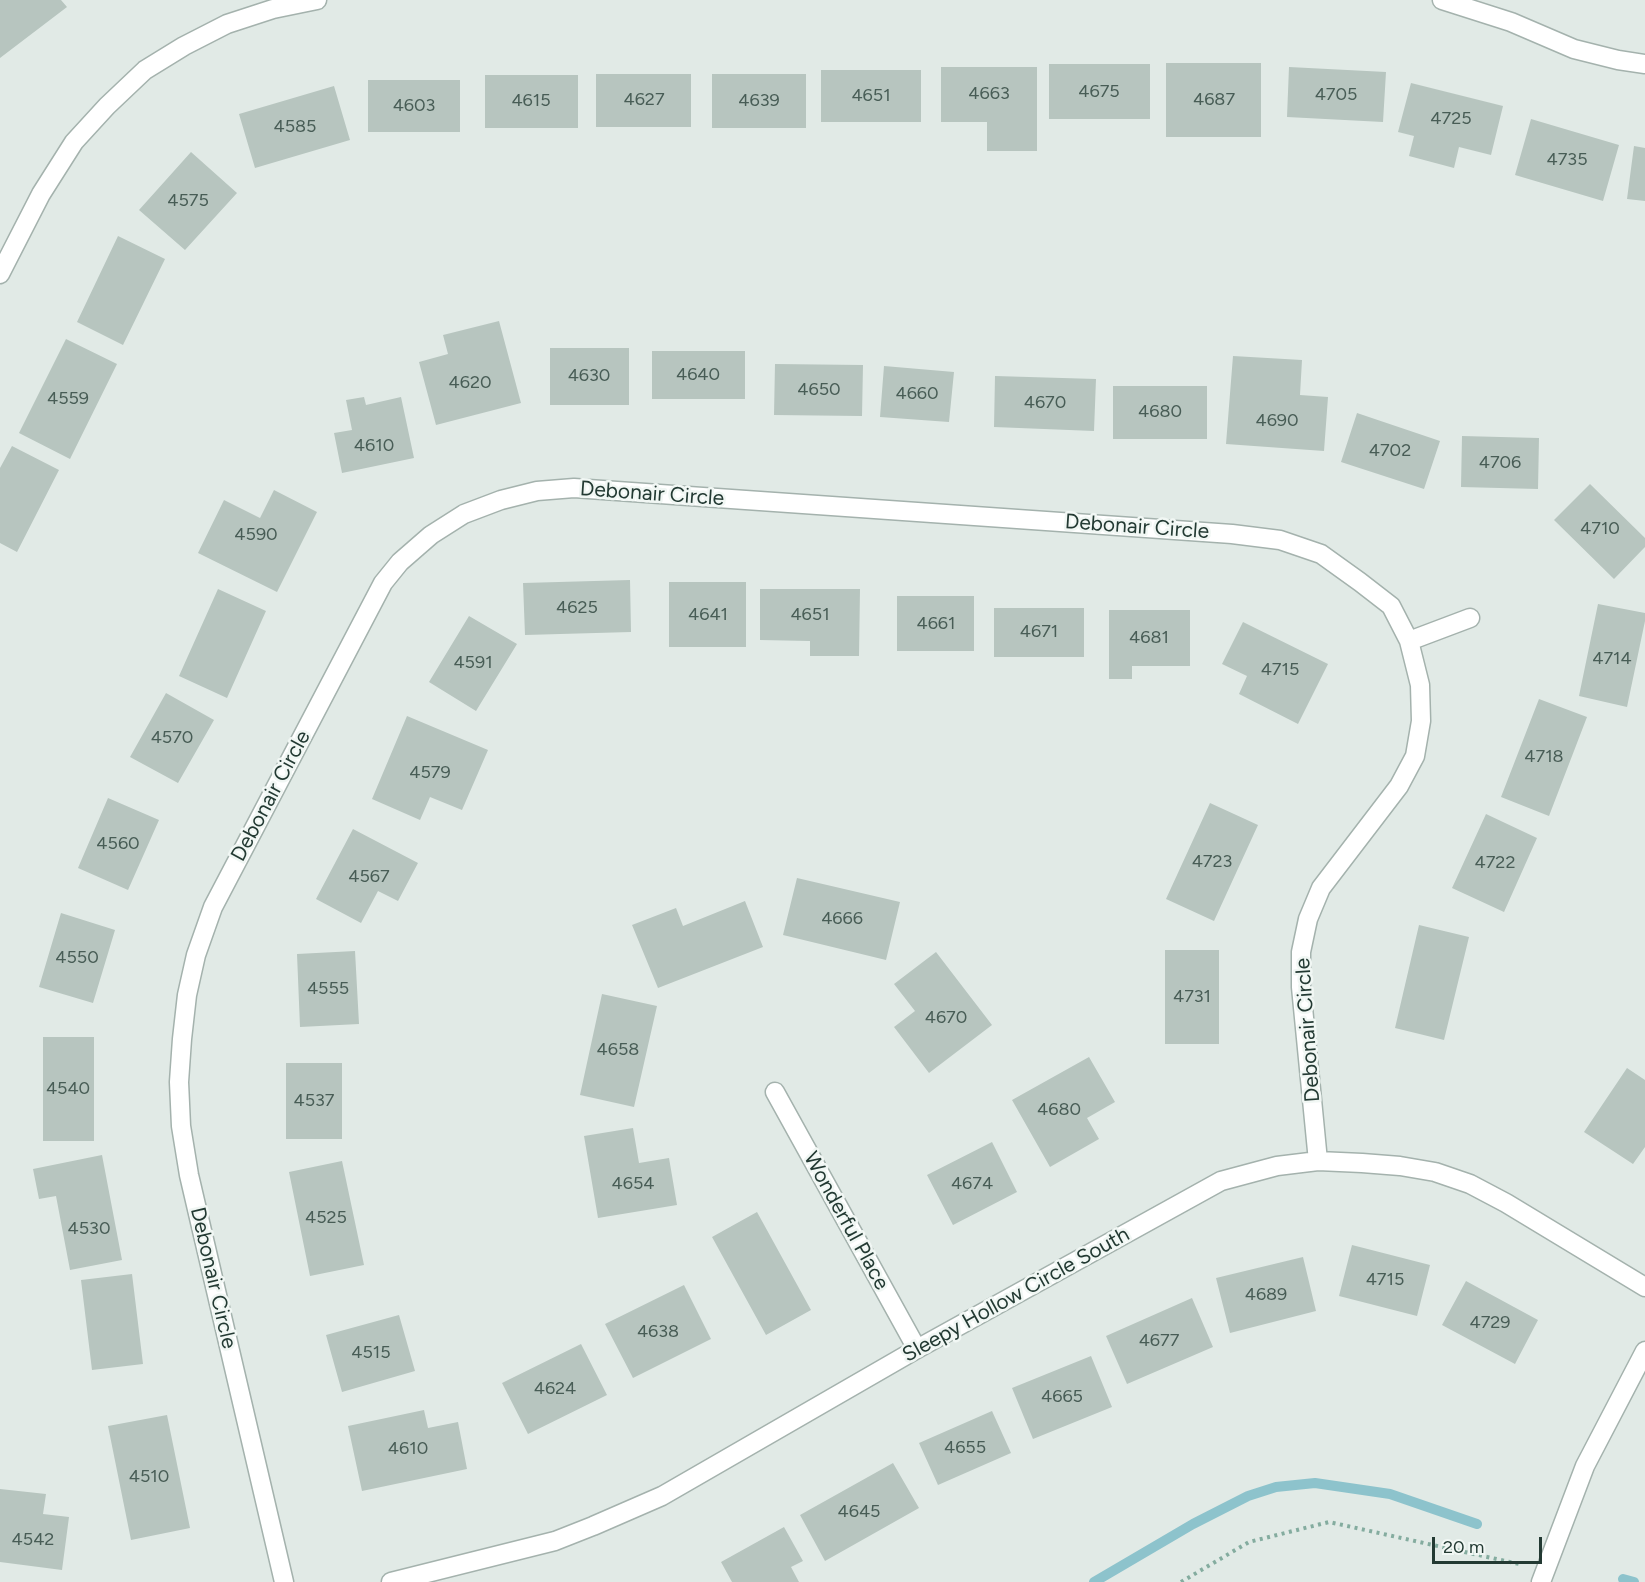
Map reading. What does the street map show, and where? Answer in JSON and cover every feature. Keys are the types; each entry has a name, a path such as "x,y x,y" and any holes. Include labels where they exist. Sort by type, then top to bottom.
{"street":[{"path":"0,274 40,194 74,142 106,106 145,70 184,46 227,24 273,9 317,0"},
{"path":"1442,0 1511,22 1574,49 1645,64"},
{"name":"Debonair Circle","path":"284,1582 189,1175 181,1126 179,1082 187,995 196,955 213,907 383,583 400,562 430,535 464,514 501,500 537,491 574,488 1232,534 1280,540 1321,554 1360,582 1390,606 1409,640 1420,685 1421,721 1415,756 1399,786 1321,888 1308,920 1301,952 1301,987 1318,1161"},
{"path":"1409,640 1470,618"},
{"name":"Wonderful Place","path":"775,1092 917,1349"},
{"name":"Sleepy Hollow Circle South","path":"391,1582 555,1541 662,1496 917,1349 1221,1181 1278,1166 1318,1161 1400,1166 1435,1172 1470,1184 1506,1203 1645,1287"},
{"path":"1543,1576 1585,1466 1645,1351"}],"path":[{"path":"1181,1582 1249,1542 1329,1522 1543,1576"}],"building":[{"path":"0,0 61,0 67,7 0,58"},
{"path":"1166,63 1261,63 1261,137 1166,137"},
{"path":"1049,64 1150,64 1150,119 1049,119"},
{"path":"941,67 1037,67 1037,151 987,151 987,122 941,122"},
{"path":"1289,67 1386,72 1383,122 1287,117"},
{"path":"821,70 921,70 921,122 821,122"},
{"path":"596,74 691,74 691,127 596,127"},
{"path":"712,74 806,74 806,128 712,128"},
{"path":"485,75 578,75 578,128 485,128"},
{"path":"368,80 460,80 460,132 368,132"},
{"path":"1411,83 1503,106 1491,155 1459,147 1454,168 1409,156 1414,136 1398,132"},
{"path":"334,86 350,140 255,168 239,114"},
{"path":"1531,119 1619,145 1603,201 1515,175"},
{"path":"1634,146 1645,148 1645,201 1627,199"},
{"path":"191,152 237,193 185,250 139,210"},
{"path":"118,236 165,259 123,345 77,322"},
{"path":"499,321 521,403 436,425 419,362 448,354 443,335"},
{"path":"66,339 117,364 70,459 19,433"},
{"path":"550,348 629,348 629,405 550,405"},
{"path":"652,351 745,351 745,399 652,399"},
{"path":"1233,356 1302,360 1300,395 1328,397 1324,451 1226,444"},
{"path":"775,364 863,365 862,416 774,415"},
{"path":"884,366 954,372 949,422 880,417"},
{"path":"995,376 1096,379 1094,431 994,427"},
{"path":"1113,386 1207,386 1207,439 1113,439"},
{"path":"364,397 366,405 401,397 414,458 342,473 334,433 352,430 346,400"},
{"path":"1357,413 1440,441 1424,489 1341,462"},
{"path":"1462,436 1539,438 1538,489 1461,487"},
{"path":"12,446 59,470 17,552 0,543 0,468"},
{"path":"1590,484 1645,538 1645,547 1614,579 1554,520"},
{"path":"274,490 317,512 277,592 198,553 224,500 260,518"},
{"path":"630,580 631,632 525,635 523,583"},
{"path":"669,582 746,582 746,647 669,647"},
{"path":"218,589 266,611 227,698 179,676"},
{"path":"760,589 860,589 859,656 810,656 810,641 760,640"},
{"path":"897,596 974,596 974,651 897,651"},
{"path":"1598,604 1645,613 1627,707 1579,696"},
{"path":"994,608 1084,608 1084,657 994,657"},
{"path":"1109,610 1190,610 1190,666 1132,666 1132,679 1109,679"},
{"path":"469,616 517,644 476,711 429,682"},
{"path":"1243,622 1328,664 1298,724 1239,694 1247,676 1222,664"},
{"path":"166,693 214,720 178,783 130,757"},
{"path":"1539,699 1587,717 1549,816 1501,797"},
{"path":"407,716 488,750 462,810 430,797 420,820 372,799"},
{"path":"108,798 159,820 128,890 78,868"},
{"path":"1210,803 1258,825 1214,921 1166,899"},
{"path":"1486,814 1537,838 1504,912 1452,888"},
{"path":"353,829 418,863 398,901 378,891 361,923 316,899"},
{"path":"797,878 900,902 886,960 783,935"},
{"path":"745,901 763,947 658,988 632,925 676,908 683,926"},
{"path":"61,913 115,930 93,1003 39,987"},
{"path":"1419,925 1469,937 1444,1040 1395,1028"},
{"path":"1165,950 1219,950 1219,1044 1165,1044"},
{"path":"355,951 359,1024 300,1027 297,954"},
{"path":"936,952 992,1025 929,1073 894,1027 915,1011 894,984"},
{"path":"602,994 657,1006 634,1107 580,1095"},
{"path":"43,1037 94,1037 94,1141 43,1141"},
{"path":"1089,1057 1115,1102 1087,1118 1099,1139 1050,1167 1012,1100"},
{"path":"286,1063 342,1063 342,1139 286,1139"},
{"path":"1627,1068 1645,1080 1645,1147 1633,1164 1584,1132"},
{"path":"633,1128 639,1163 669,1158 677,1205 598,1218 584,1136"},
{"path":"992,1142 1017,1192 953,1225 927,1175"},
{"path":"102,1155 122,1260 70,1270 56,1196 39,1199 33,1169"},
{"path":"342,1161 364,1265 310,1276 289,1172"},
{"path":"757,1212 811,1310 766,1335 712,1237"},
{"path":"1352,1245 1430,1265 1417,1316 1339,1296"},
{"path":"1303,1257 1316,1311 1230,1333 1216,1278"},
{"path":"132,1274 143,1364 92,1370 81,1280"},
{"path":"1466,1281 1538,1320 1515,1364 1442,1325"},
{"path":"684,1285 711,1339 633,1378 605,1324"},
{"path":"1192,1298 1213,1347 1127,1384 1106,1336"},
{"path":"399,1315 415,1371 342,1392 326,1335"},
{"path":"581,1344 607,1395 528,1434 502,1383"},
{"path":"1091,1356 1112,1407 1033,1439 1012,1388"},
{"path":"424,1410 428,1428 458,1422 467,1469 362,1491 348,1426"},
{"path":"992,1411 1011,1453 938,1485 919,1443"},
{"path":"167,1415 190,1528 131,1540 108,1426"},
{"path":"893,1463 919,1508 825,1561 800,1515"},
{"path":"0,1489 46,1494 43,1514 69,1517 62,1570 0,1562"},
{"path":"784,1527 803,1561 791,1567 799,1582 732,1582 721,1562"}],"waterway":[{"path":"1094,1582 1193,1524 1248,1496 1276,1487 1315,1483 1390,1494 1477,1524"},
{"path":"1623,1579 1634,1582"}]}
